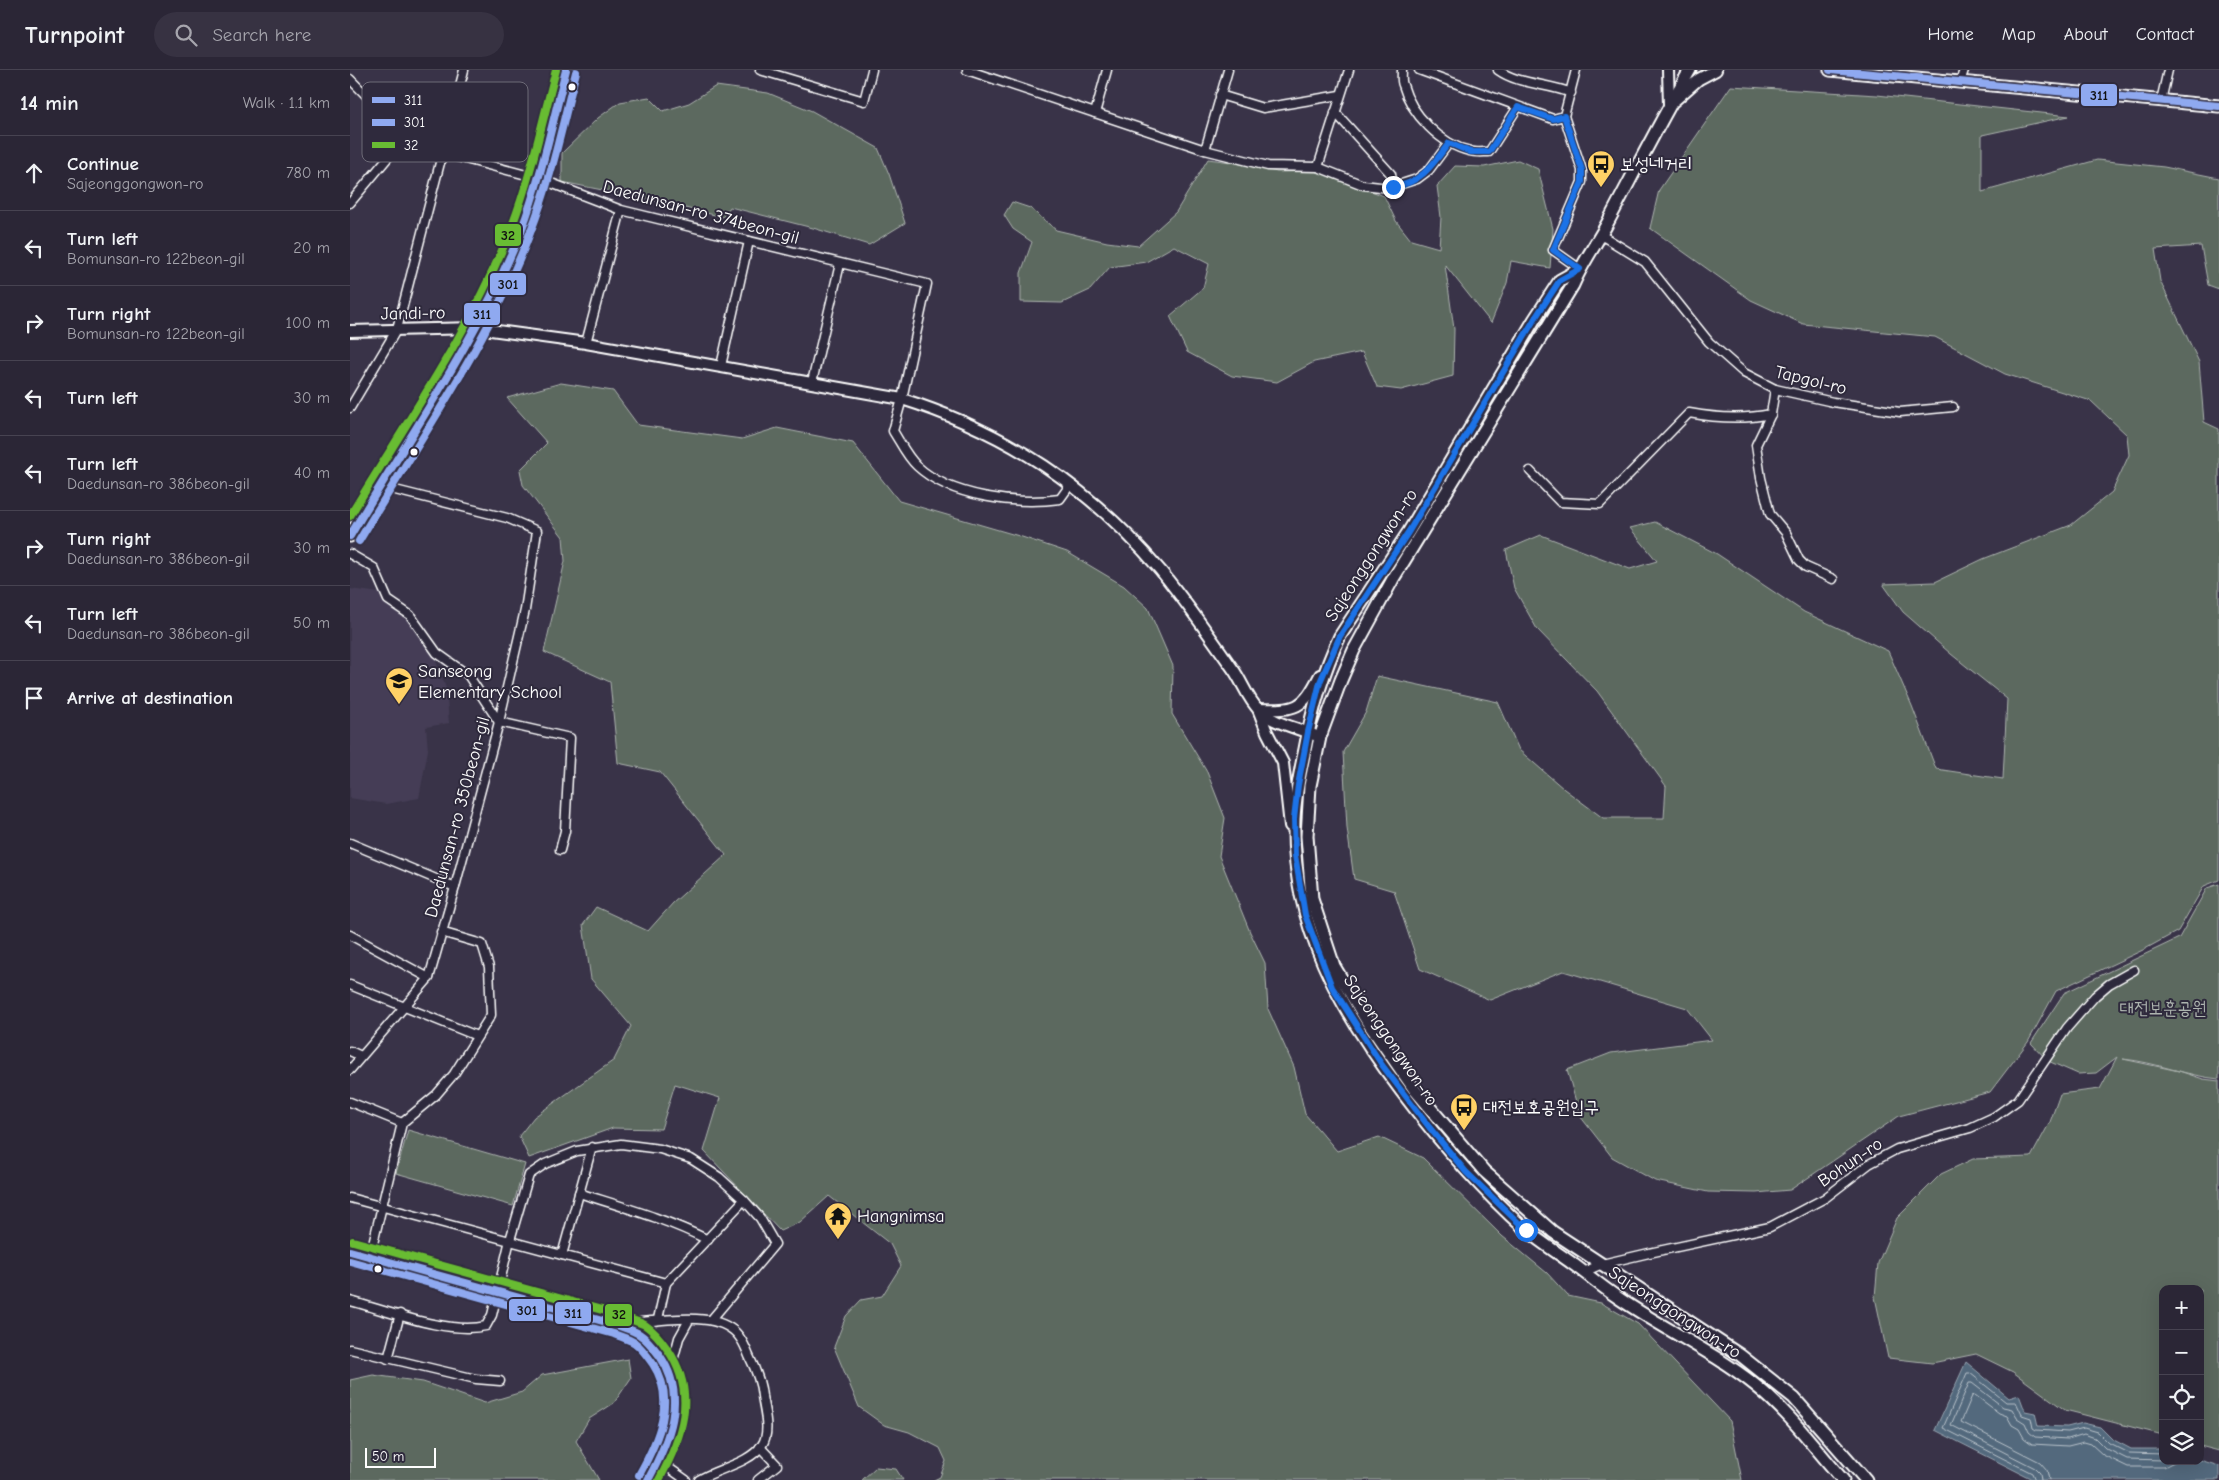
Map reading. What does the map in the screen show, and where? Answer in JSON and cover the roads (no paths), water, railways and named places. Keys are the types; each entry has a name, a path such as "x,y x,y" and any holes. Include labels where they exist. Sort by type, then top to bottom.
{"main road":[{"path":"350,536 476,328 521,229 538,178 566,70"},
{"name":"Sajeonggongwon-ro","path":"1690,70 1669,105 1573,285 1394,579 1354,650 1320,737 1310,786 1308,836 1312,899 1334,966 1367,1021 1415,1090 1484,1171 1553,1232 1740,1355 1787,1392 1866,1480"},
{"path":"1830,70 1879,72 1960,82 2219,106"},
{"name":"Sajeonggongwon-ro","path":"1580,269 1560,280 1539,312 1409,531 1340,636 1331,654 1320,682 1308,732 1294,819 1295,855 1305,915 1332,987 1382,1065 1466,1172 1526,1230 1617,1297 1754,1384 1793,1419 1843,1480"},
{"path":"350,1251 616,1325 642,1335 665,1362 670,1372 675,1401 672,1430 659,1461 648,1480"}],"street":[{"path":"765,71 864,101 872,70"},
{"path":"967,70 1205,150 1268,166 1318,167 1363,185 1393,187 1417,179 1428,170 1449,143"},
{"path":"1095,113 1107,70"},
{"path":"1205,150 1228,70"},
{"path":"1318,167 1334,112 1349,70"},
{"path":"1402,70 1403,85 1414,108 1432,130 1449,143 1470,152 1489,152 1518,107"},
{"path":"1419,70 1553,119 1564,116"},
{"path":"1498,70 1510,78 1554,86 1570,93"},
{"path":"1576,70 1564,116 1582,170 1582,182 1553,250 1580,269"},
{"path":"1668,70 1669,105"},
{"path":"1669,105 1699,79 1716,70"},
{"path":"1960,82 1964,70"},
{"path":"2161,101 2168,70"},
{"name":"Daedunsan-ro 374beon-gil","path":"350,78 362,90"},
{"path":"1220,96 1263,108 1340,95"},
{"path":"1334,112 1391,174 1393,187"},
{"path":"350,203 384,162"},
{"path":"350,408 397,329 440,162"},
{"name":"Daedunsan-ro 374beon-gil","path":"477,162 538,178 620,210 927,284 902,399"},
{"path":"586,343 620,210"},
{"name":"Tapgol-ro","path":"1601,235 1645,262 1709,342 1744,373 1775,389 1832,402 1900,412 1953,407"},
{"path":"721,366 749,242"},
{"path":"812,382 840,264"},
{"name":"Jandi-ro","path":"350,330 476,328 586,343 902,399 945,413 990,434 1038,461 1104,511 1137,543 1162,572 1232,668 1258,709"},
{"path":"1775,389 1771,414 1756,445 1761,478 1770,514 1786,533 1799,560 1806,567 1832,579"},
{"path":"902,399 893,431 916,465 932,478 968,492 1006,500 1040,502 1060,499 1070,485"},
{"path":"1530,470 1560,502 1600,504 1689,413 1708,417 1750,419 1771,414"},
{"name":"Daedunsan-ro 350beon-gil","path":"350,1070 429,978 499,722 525,610 537,532 507,518 379,486"},
{"path":"350,554 374,568 388,600 410,615 437,653 468,675 499,722 570,738 565,831 560,850"},
{"path":"1258,709 1290,709 1300,705 1308,698 1331,654"},
{"path":"1258,709 1273,721 1320,737"},
{"path":"1258,709 1266,732 1283,763 1295,855"},
{"path":"350,843 455,888"},
{"path":"370,1256 402,1123 436,1094 454,1074 491,1015 489,967 482,944 441,932"},
{"path":"350,935 429,978"},
{"name":"Bohun-ro","path":"1584,1272 1602,1264 1770,1227 1825,1198 1869,1164 1897,1149 1970,1128 1994,1117 2018,1100 2067,1028 2095,996 2109,984 2134,970"},
{"path":"350,985 478,1036"},
{"path":"350,1052 362,1056"},
{"path":"350,1102 402,1123"},
{"path":"350,1301 447,1327 474,1329 486,1326 492,1315 510,1240 529,1175 545,1164 576,1151 621,1144 651,1148 691,1159 719,1176 760,1218 774,1244 711,1320"},
{"path":"562,1254 592,1148"},
{"path":"579,1193 641,1212 689,1230 708,1240"},
{"path":"350,1198 666,1283"},
{"path":"658,1319 666,1283 744,1200"},
{"path":"388,1359 400,1314"},
{"path":"616,1325 658,1319 711,1320 731,1328 742,1340 762,1391 766,1428 764,1443 745,1459 699,1480"},
{"path":"670,1372 679,1338 684,1326 690,1320"},
{"path":"350,1349 476,1379 500,1381"},
{"path":"758,1480 777,1465 760,1447"},
{"path":"659,1461 686,1480"}],"water":[{"path":"1966,1362 2009,1398 2019,1395 2025,1411 2035,1413 2038,1426 2067,1427 2083,1423 2100,1427 2112,1439 2131,1449 2159,1449 2159,1465 2204,1465 2204,1461 2219,1466 2219,1480 2034,1480 1935,1430"}],"place":[{"name":"보성네거리","path":"1601,188"},
{"name":"Sanseong Elementary School","path":"399,705"},
{"name":"대전보호공원입구","path":"1464,1131"},
{"name":"Hangnimsa","path":"838,1240"}],"park label":[{"name":"대전보훈공원","path":"2163,1008"}]}
